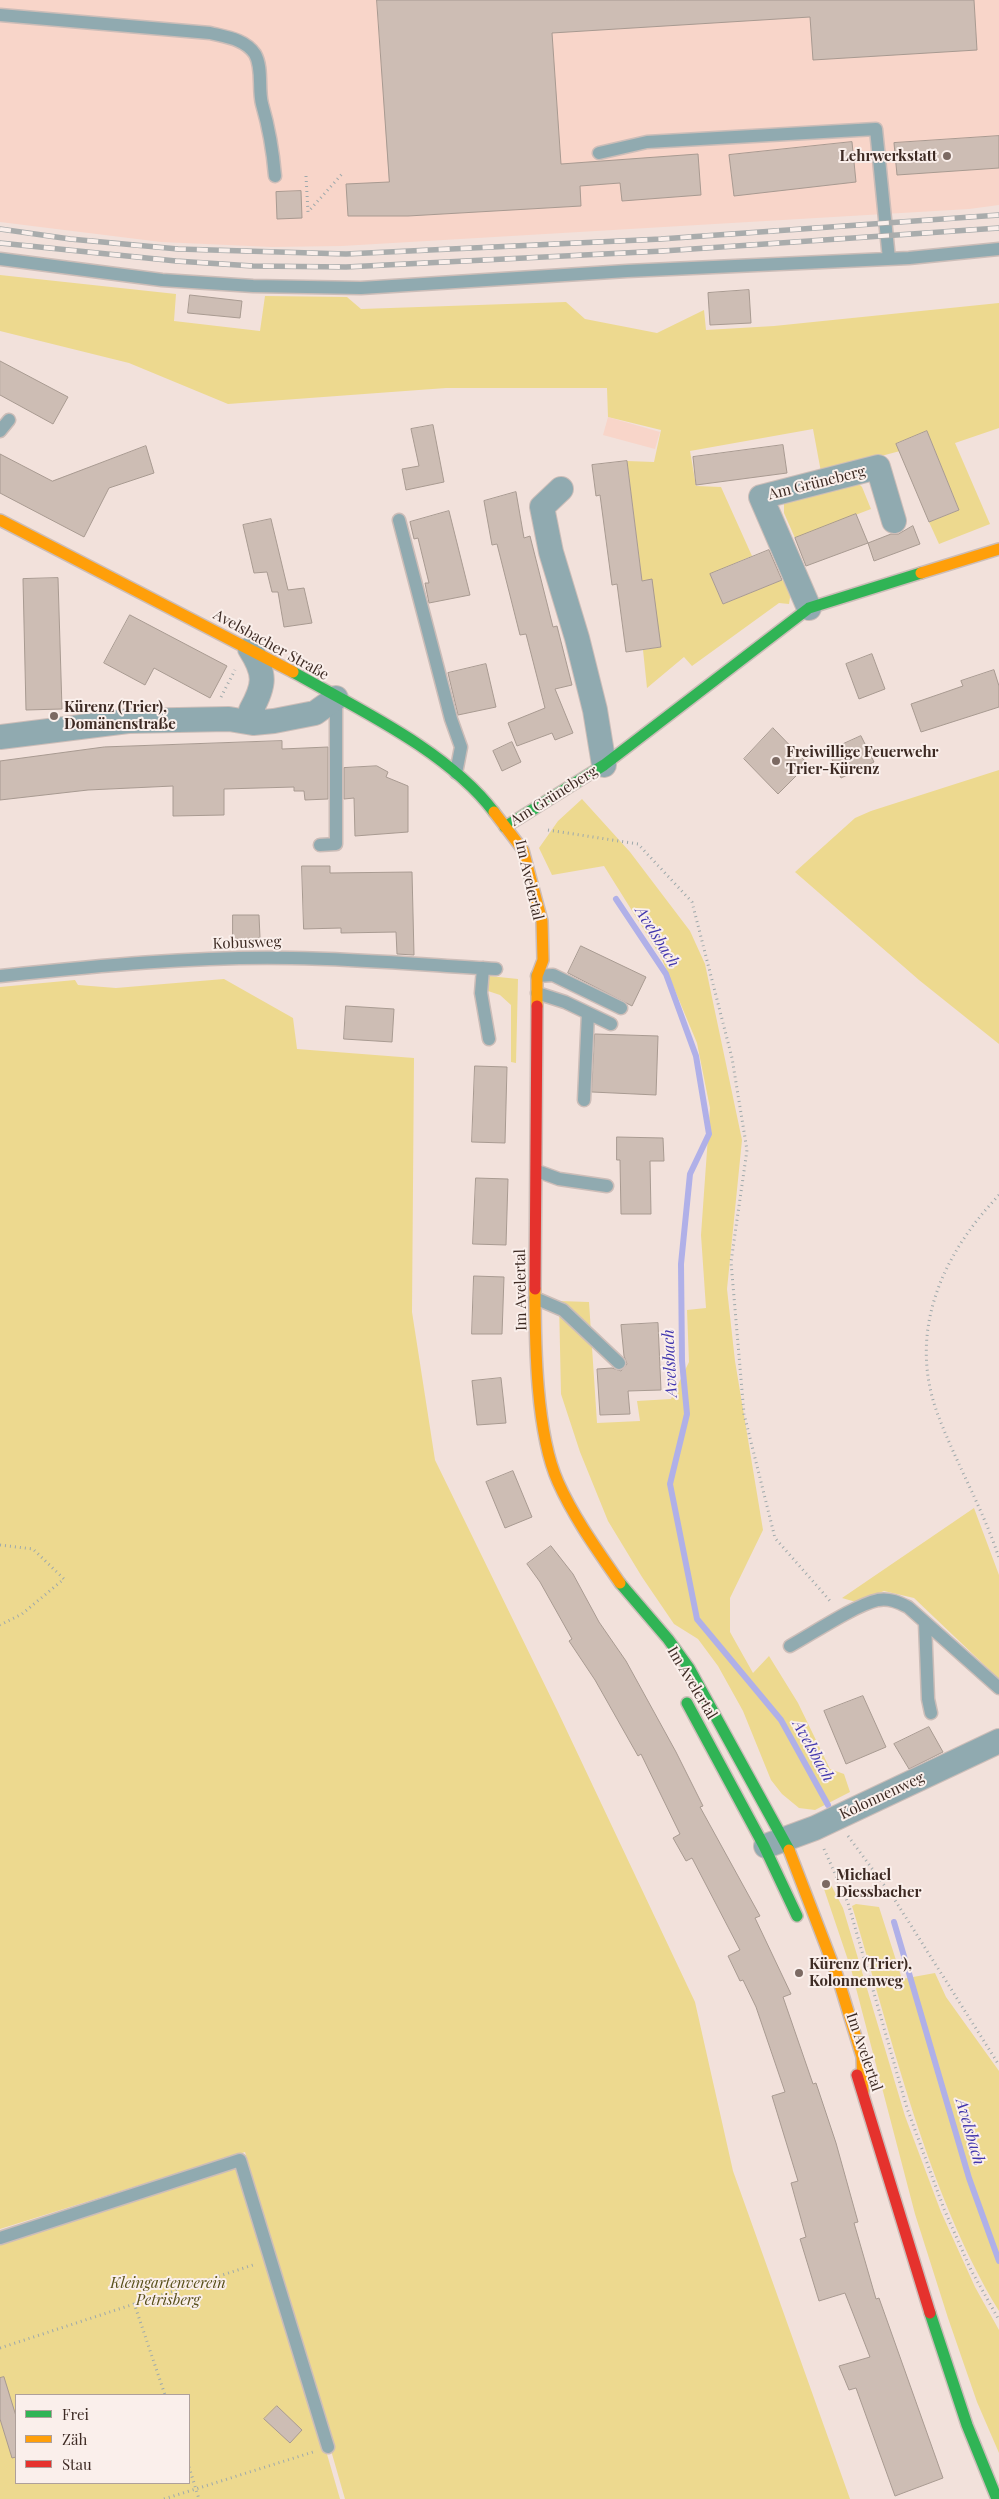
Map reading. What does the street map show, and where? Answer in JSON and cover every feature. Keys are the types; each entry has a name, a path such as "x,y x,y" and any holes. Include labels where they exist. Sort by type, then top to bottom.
{"main road":[{"name":"Avelsbacher Straße","path":"0,520 245,655 336,698 406,736 456,773 486,801 505,827"},
{"name":"Am Grüneberg","path":"505,827 604,765 810,608 999,549"},
{"name":"Im Avelertal","path":"503,842 505,827"},
{"name":"Im Avelertal","path":"505,827 523,850 542,920 543,960 537,976"},
{"name":"Im Avelertal","path":"531,960 537,976 538,993 535,1298 540,1405 547,1449 558,1482 589,1538 621,1584 668,1639 689,1668 744,1765 774,1842 789,1896 803,1930"},
{"name":"Im Avelertal","path":"621,1584 636,1618"},
{"name":"Im Avelertal","path":"681,1693 774,1842"},
{"path":"774,1842 795,1861 837,1975 862,2056 863,2092"},
{"name":"Im Avelertal","path":"844,2038 863,2092 915,2266 964,2416 997,2499"}],"street":[{"name":"Am Grüneberg","path":"810,608 761,497 878,467 894,521"},
{"name":"Am Grüneberg","path":"561,489 542,507 551,552 577,638 595,710 604,765"},
{"path":"245,655 260,666 262,678 260,694 252,710"},
{"path":"0,737 128,721 223,711 252,710 303,699 336,698"},
{"path":"223,711 253,723 315,712 336,698"},
{"name":"Kolonnenweg","path":"774,1842 825,1823 999,1741"}],"lane":[{"path":"0,15 210,33 243,42 255,55 261,84 262,103 270,136 269,143 275,176"},
{"path":"599,153 647,142 876,129 889,258"},
{"path":"0,259 162,280 253,286 361,288 626,271 889,258 999,249"},
{"path":"0,431 9,420"},
{"path":"399,520 451,719 461,747 456,773"},
{"path":"320,844 336,844 336,698"},
{"name":"Kobusweg","path":"0,976 90,966 252,958 292,958 496,969"},
{"path":"483,968 481,993 489,1040"},
{"path":"537,976 553,975 621,1008"},
{"path":"538,993 611,1024"},
{"path":"584,1100 588,1013"},
{"path":"537,1171 559,1179 607,1186"},
{"path":"535,1298 563,1310 619,1363"},
{"path":"790,1646 843,1616 877,1600 896,1600 908,1606 999,1688"},
{"path":"925,1623 928,1699 931,1713"},
{"path":"0,2238 240,2160 328,2447"}],"path":[{"path":"306,176 308,212 342,174"},
{"path":"223,711 245,655"},
{"path":"545,830 638,844 692,902 732,1058 747,1150 731,1262 744,1414 776,1538 843,1616"},
{"path":"999,1195 971,1228 950,1258 935,1296 927,1328 926,1368 937,1413 999,1558"},
{"path":"0,1545 33,1550 64,1579 22,1614 0,1625"},
{"path":"825,1823 893,1897 999,2065"},
{"path":"825,1823 907,2108 944,2209 971,2270 999,2320"},
{"path":"0,2348 270,2259"},
{"path":"134,2303 165,2394"},
{"path":"164,2499 328,2447"},
{"path":"190,2470 200,2499"}],"shaded area":[{"path":"0,0 999,0 999,205 969,209 342,246 272,247 161,242 0,222"},
{"path":"608,417 660,432 655,449 603,435"}],"green space":[{"path":"0,275 176,294 174,321 260,331 265,296 347,297 361,309 566,302 585,319 657,333 704,310 706,330 774,326 999,303 999,428 955,443 990,524 939,544 929,522 959,510 927,431 897,443 900,451 821,472 813,429 690,451 696,486 721,487 752,556 710,574 723,604 782,580 792,585 789,604 779,603 692,666 684,657 647,688 643,650 660,647 651,580 642,581 627,461 654,462 661,430 608,417 607,388 446,388 228,404 129,363 0,331"},
{"path":"858,483 862,487 871,509 795,538 784,513 784,503"},
{"path":"999,770 999,1044 919,980 795,872 855,818 871,811"},
{"path":"582,799 630,852 690,931 705,964 742,1140 727,1289 735,1361 763,1530 730,1598 730,1632 753,1673 769,1656 798,1703 830,1769 844,1774 850,1792 815,1810 799,1808 782,1794 771,1780 743,1711 718,1666 698,1639 674,1624 642,1577 608,1521 580,1452 561,1394 559,1301 589,1302 597,1423 640,1421 637,1401 671,1399 689,1362 687,1310 706,1308 701,1235 710,1108 697,1043 661,957 604,866 552,875 539,848 558,821"},
{"path":"489,976 518,979 516,1063 511,1062 511,1005 500,995 488,991"},
{"path":"224,979 293,1018 297,1049 414,1058 412,1312 435,1460 558,1712 695,2002 733,2171 850,2499 345,2499 245,2152 0,2229 0,987 75,980 78,985 116,988"},
{"path":"974,1508 999,1575 999,1679 914,1598 884,1591 856,1602 842,1598"},
{"path":"830,1883 843,1908 905,2116 941,2212 975,2287 999,2330 999,2453 977,2402 915,2214 851,1969 823,1886"},
{"path":"856,1904 879,1907 902,1979 935,1973 946,1997 999,2071 999,2311 974,2265 951,2216 931,2166 897,2061 852,1906"},
{"name":"Kleingartenverein Petrisberg","path":"241,2158 340,2499 0,2499 0,2239"}],"building":[{"path":"377,0 974,0 977,50 813,60 810,17 552,33 561,164 698,154 701,195 622,201 620,183 580,186 581,206 408,216 348,216 346,184 389,182"},
{"name":"Lehrwerkstatt","path":"999,136 999,168 897,175 894,143"},
{"path":"852,142 856,182 734,196 729,155"},
{"path":"301,191 302,218 277,219 276,192"},
{"path":"749,290 751,323 710,325 708,293"},
{"path":"190,295 242,301 240,318 188,313"},
{"path":"0,361 68,397 53,424 0,395"},
{"path":"433,425 444,482 406,490 402,469 419,466 411,429"},
{"path":"927,431 959,510 929,522 896,444"},
{"path":"783,445 787,473 696,485 693,457"},
{"path":"146,446 154,473 109,488 84,537 0,493 0,454 52,481"},
{"path":"627,461 642,581 652,579 661,647 626,652 617,584 612,585 600,495 596,496 592,465"},
{"path":"516,492 524,538 530,536 553,627 557,626 572,685 555,689 573,733 555,740 552,733 517,746 508,723 545,708 526,634 520,635 497,544 492,545 484,501"},
{"path":"449,511 470,595 429,603 425,583 429,583 418,538 414,539 410,522"},
{"path":"856,514 868,543 806,566 795,538"},
{"path":"271,519 288,590 304,588 312,623 284,627 278,592 272,592 267,572 254,573 243,525"},
{"path":"913,526 920,544 874,561 868,543 891,534 898,534"},
{"path":"769,550 782,580 723,604 710,574"},
{"path":"58,578 62,709 26,710 23,579"},
{"path":"130,615 227,666 210,698 154,668 145,685 104,663"},
{"path":"872,654 885,689 859,699 846,664"},
{"path":"486,664 496,707 458,715 448,673"},
{"path":"994,670 999,686 999,707 921,732 911,704 963,686 961,681"},
{"name":"Freiwillige Feuerwehr Trier-Kürenz","path":"773,728 808,764 778,794 744,759"},
{"path":"861,736 874,762 841,778 828,751"},
{"path":"282,741 282,749 328,747 328,799 305,800 304,791 294,791 294,787 224,789 224,815 173,816 173,786 88,790 0,800 0,761 104,747"},
{"path":"512,742 521,762 502,771 493,751"},
{"path":"377,766 388,772 386,777 408,786 408,832 355,836 354,798 344,799 344,768"},
{"path":"302,866 330,866 330,873 412,872 414,955 397,954 396,932 341,933 341,928 304,929"},
{"path":"233,915 259,915 260,938 233,939"},
{"path":"581,946 646,977 632,1006 568,973"},
{"path":"346,1006 394,1009 392,1042 344,1039"},
{"path":"595,1034 658,1036 656,1095 592,1092"},
{"path":"475,1066 507,1067 505,1143 472,1142"},
{"path":"617,1137 663,1138 664,1161 650,1161 651,1214 621,1214 620,1160 617,1160"},
{"path":"476,1178 508,1179 506,1245 473,1244"},
{"path":"474,1276 504,1277 502,1334 472,1334"},
{"path":"658,1323 661,1390 628,1391 630,1414 600,1415 597,1369 612,1368 621,1371 627,1364 624,1356 621,1325"},
{"path":"501,1378 506,1423 477,1425 472,1381"},
{"path":"513,1471 532,1517 505,1528 486,1482"},
{"path":"551,1546 573,1574 599,1622 626,1661 676,1752 703,1806 700,1807 760,1916 755,1918 791,1994 783,1997 813,2084 816,2083 836,2143 858,2222 854,2223 876,2299 879,2298 943,2478 895,2496 856,2388 849,2390 839,2366 870,2357 845,2293 819,2301 800,2239 806,2237 791,2183 798,2181 772,2096 785,2092 756,2007 743,1980 740,1981 728,1956 740,1950 692,1858 686,1861 673,1838 680,1834 641,1754 638,1756 595,1680 569,1641 572,1639 540,1582 527,1564"},
{"path":"863,1696 886,1747 846,1764 824,1711"},
{"path":"929,1727 943,1752 909,1769 894,1744"},
{"path":"4,2377 15,2413 15,2457 12,2458 0,2419 0,2378"},
{"path":"277,2406 302,2430 290,2443 264,2419"}],"waterway":[{"name":"Avelsbach","path":"616,899 666,974 696,1056 709,1134 690,1174 681,1264 682,1361 687,1414 670,1484 697,1619 781,1720 828,1805"},
{"name":"Avelsbach","path":"894,1922 969,2178 999,2261"}],"railway":[{"path":"0,229 70,239 178,249 346,254 661,239 999,215"},
{"path":"0,243 176,261 253,266 346,267 663,251 999,228"}],"traffic: fast":[{"path":"505,827 604,765 809,608 921,573"},
{"path":"293,672 373,716 427,751 475,790 494,812"},
{"path":"620,1583 668,1639 689,1668 789,1850"},
{"path":"687,1703 764,1846 797,1916"},
{"path":"930,2313 967,2425 997,2499"}],"traffic: slow":[{"path":"0,520 293,672"},
{"path":"921,573 999,549"},
{"path":"494,812 523,850 542,921 543,960 537,976 537,1006"},
{"path":"535,1289 538,1388 545,1439 551,1462 558,1482 571,1508 620,1583"},
{"path":"789,1850 837,1975 862,2057 863,2092"}],"traffic: jam":[{"path":"535,1289 537,1006"},
{"path":"857,2075 930,2313"}],"place":[{"name":"Lehrwerkstatt","path":"947,156"},
{"name":"Kürenz (Trier), Domänenstraße","path":"54,716"},
{"name":"Freiwillige Feuerwehr Trier-Kürenz","path":"776,761"},
{"name":"Michael Diessbacher","path":"826,1884"},
{"name":"Kürenz (Trier), Kolonnenweg","path":"799,1973"}]}
